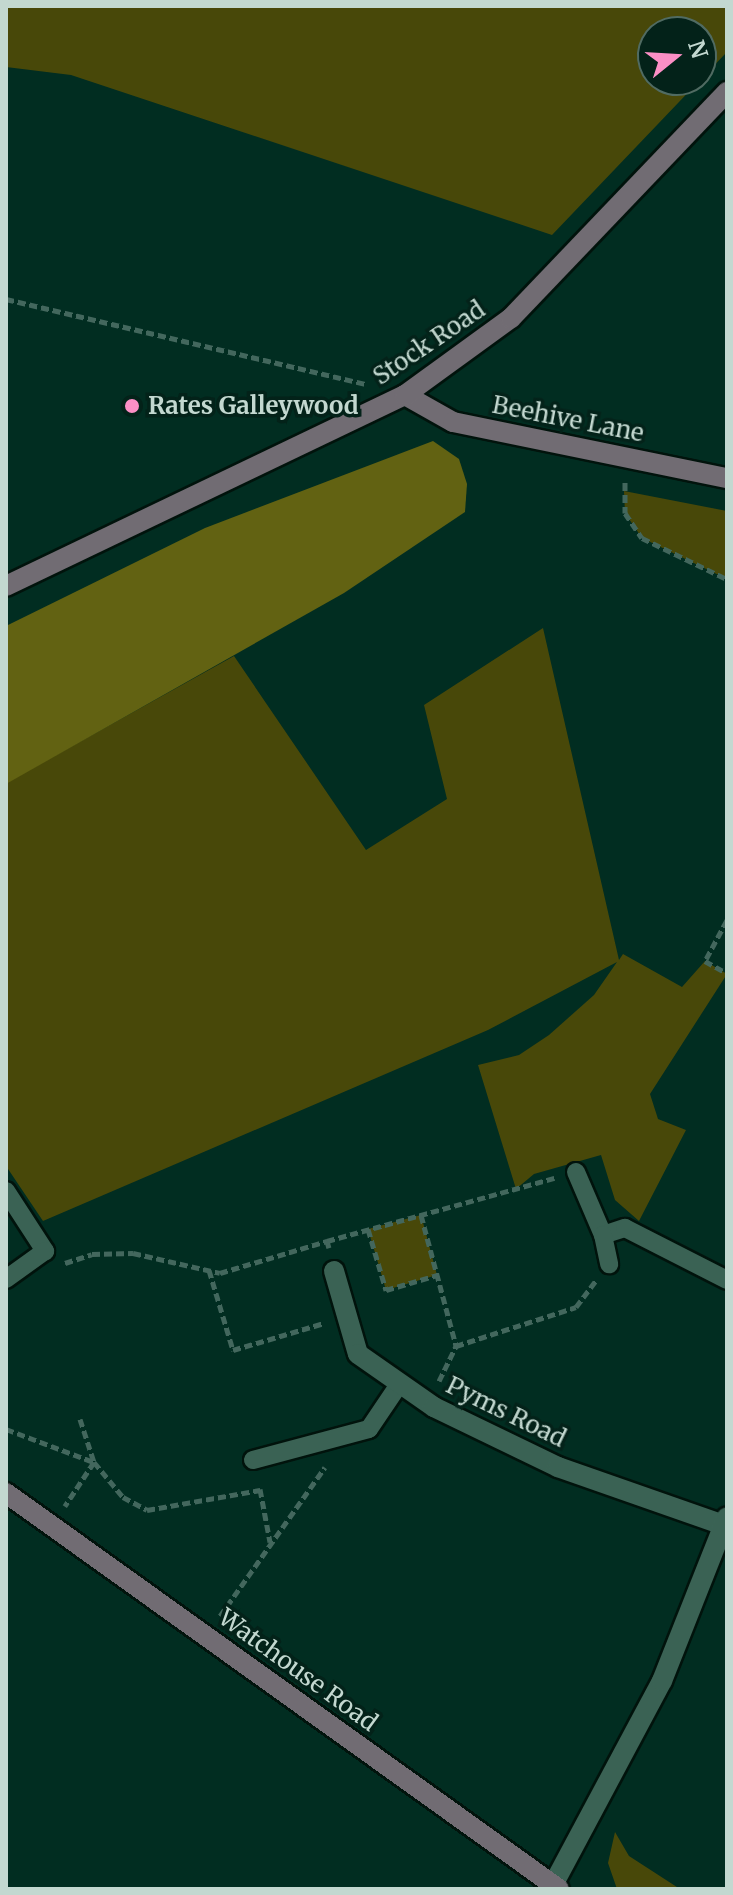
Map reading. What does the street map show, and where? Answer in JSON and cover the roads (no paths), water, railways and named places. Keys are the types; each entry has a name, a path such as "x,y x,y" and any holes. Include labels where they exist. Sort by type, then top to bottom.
{"main road":[{"name":"Stock Road","path":"6,586 405,395 511,318 727,92"},
{"name":"Beehive Lane","path":"405,395 453,422 727,478"},
{"name":"Watchouse Road","path":"6,1493 556,1887"}],"street":[{"name":"Pyms Road","path":"334,1271 358,1354 428,1403 571,1472 726,1521 662,1681 556,1887"}],"lane":[{"path":"576,1172 603,1235 609,1264"},
{"path":"6,1191 45,1251 6,1279"},
{"path":"603,1235 625,1228 727,1280"},
{"path":"253,1460 369,1429 400,1383"}],"place":[{"name":"Rates Galleywood","path":"132,406"}]}
